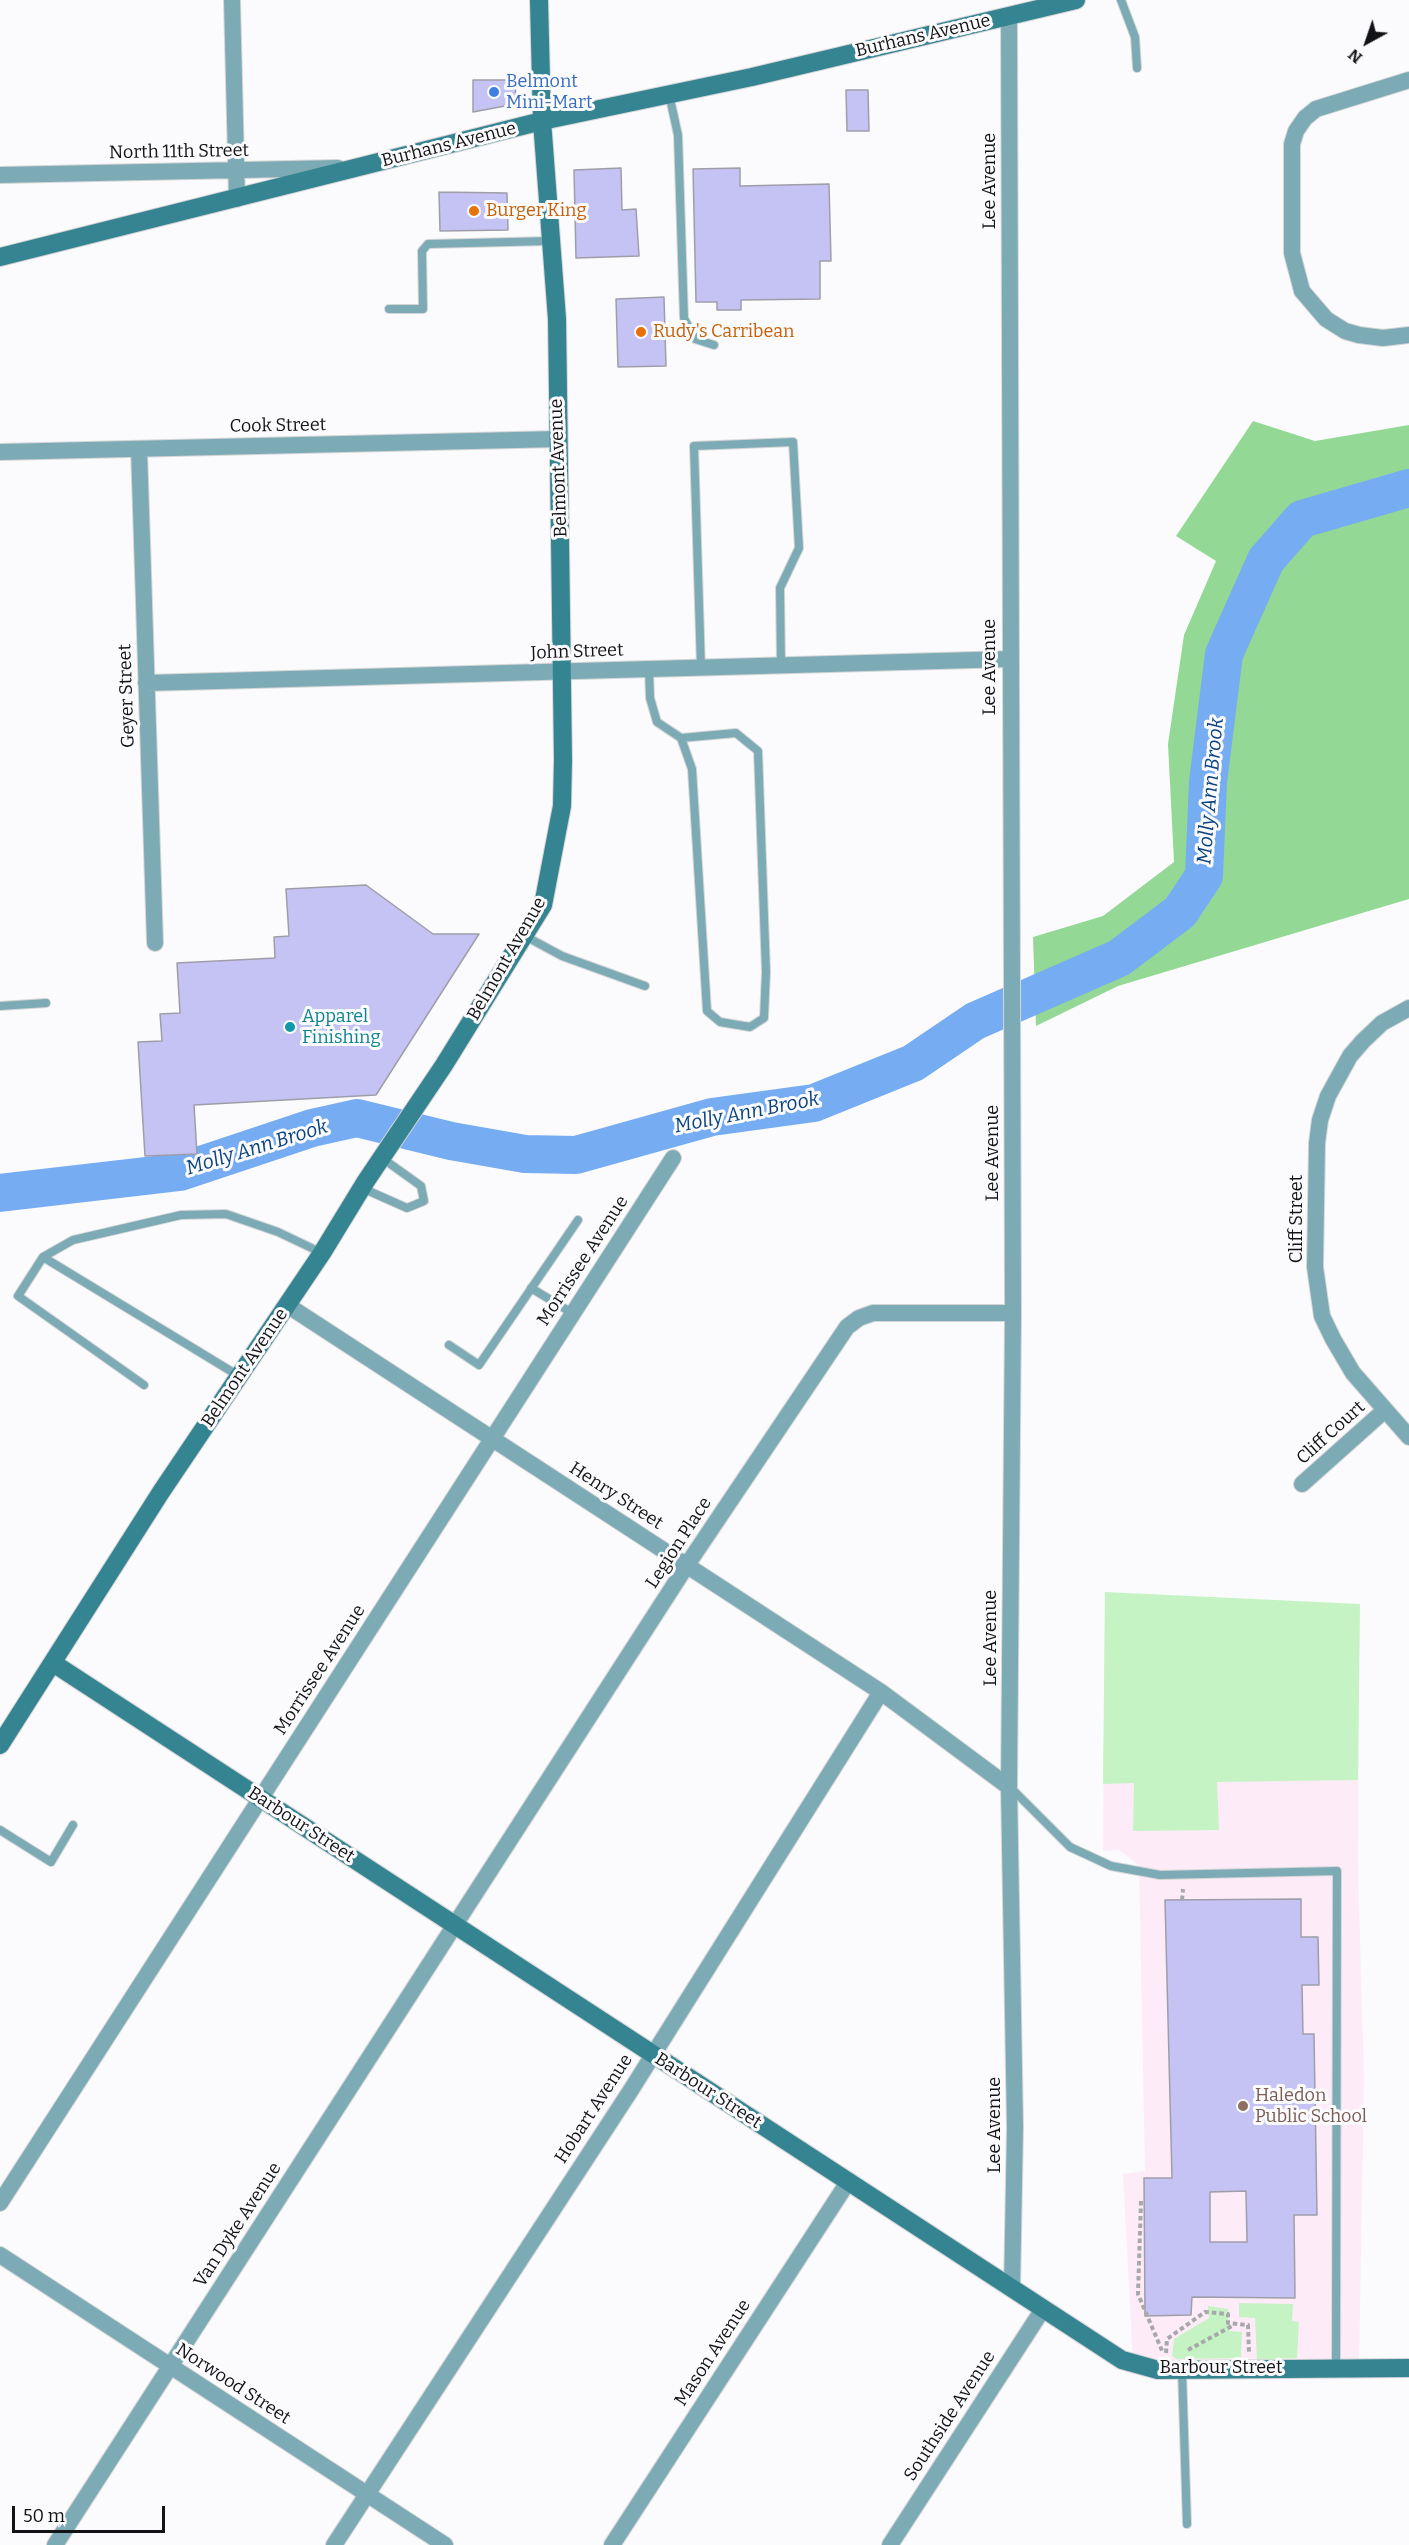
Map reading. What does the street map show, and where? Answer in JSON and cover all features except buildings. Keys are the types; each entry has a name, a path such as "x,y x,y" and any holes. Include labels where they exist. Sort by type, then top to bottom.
{"street":[{"path":"232,0 237,199"},
{"name":"Belmont Avenue","path":"0,1746 161,1492 322,1253 363,1184 444,1065 543,905 562,806 563,760 560,672 561,551 557,319 542,121 539,0"},
{"name":"Burhans Avenue","path":"0,257 542,121 1076,0"},
{"name":"Lee Avenue","path":"1009,16 1013,1313 1009,1787 1015,2127 1012,2289"},
{"path":"1409,81 1316,109 1305,118 1296,131 1292,144 1292,253 1302,291 1326,319 1359,335 1383,338 1409,334"},
{"name":"North 11th Street","path":"0,175 360,168"},
{"name":"Cook Street","path":"0,452 558,439"},
{"name":"Geyer Street","path":"139,448 155,943"},
{"name":"John Street","path":"146,683 1010,659"},
{"name":"Cliff Street","path":"1409,1008 1382,1023 1350,1056 1328,1096 1320,1120 1317,1143 1315,1267 1322,1316 1353,1373 1409,1437"},
{"name":"Morrissee Avenue","path":"0,2203 673,1158"},
{"name":"Henry Street","path":"286,1305 881,1692 1009,1787"},
{"name":"Legion Place","path":"456,1926 687,1565 847,1327 859,1318 873,1313 1013,1313"},
{"name":"Cliff Court","path":"1302,1484 1385,1410"},
{"name":"Barbour Street","path":"53,1663 1122,2360 1141,2367 1163,2370 1409,2368"},
{"name":"Hobart Avenue","path":"334,2545 652,2055 881,1692"},
{"name":"Van Dyke Avenue","path":"55,2545 456,1926"},
{"name":"Mason Avenue","path":"612,2545 848,2182"},
{"name":"Norwood Street","path":"0,2255 445,2545"},
{"name":"Southside Avenue","path":"890,2545 1042,2309"}],"lane":[{"path":"1121,0 1135,37 1137,68"},
{"path":"669,94 678,135 684,318 695,339 714,345"},
{"path":"389,309 423,309 422,251 428,244 550,241"},
{"path":"701,668 694,446 792,442 799,548 780,588 781,666"},
{"path":"649,669 650,698 657,722 681,738 692,769 707,1011 720,1022 750,1027 764,1018 766,972 758,751 735,733 681,738"},
{"path":"525,936 562,956 645,986"},
{"path":"0,1006 46,1003"},
{"path":"363,1184 407,1208 424,1201 421,1186 381,1158"},
{"path":"144,1385 18,1296 43,1257 84,1237 181,1215 226,1214 278,1232 322,1253"},
{"path":"449,1345 479,1365 578,1220"},
{"path":"43,1257 239,1376"},
{"path":"531,1288 572,1313"},
{"path":"1009,1787 1070,1847 1111,1866 1160,1875 1337,1871 1336,2368"},
{"path":"0,1830 51,1862 74,1825"},
{"path":"1182,2370 1187,2524"}],"path":[{"path":"1182,1900 1182,1889 1193,1889"},
{"path":"1141,2201 1138,2294 1165,2356 1167,2338 1205,2312 1228,2313 1228,2323 1248,2325 1250,2369"},
{"path":"1163,2370 1164,2364 1236,2324"}],"shaded area":[{"path":"1105,1592 1359,1625 1358,1865 1364,2079 1359,2372 1133,2364 1123,2174 1145,2171 1139,1865 1119,1850 1103,1851"}],"green space":[{"path":"1253,421 1315,441 1409,425 1409,899 1118,986 1036,1026 1033,937 1103,916 1174,862 1168,744 1184,635 1216,561 1176,536"},
{"path":"1105,1592 1360,1604 1358,1780 1217,1782 1219,1830 1133,1831 1134,1783 1103,1784"},
{"path":"1239,2303 1293,2304 1292,2321 1299,2322 1297,2358 1257,2360 1255,2318 1239,2317"},
{"path":"1208,2306 1228,2309 1229,2331 1242,2332 1241,2358 1177,2359 1172,2356 1174,2339 1209,2318"}],"waterway":[{"name":"Molly Ann Brook","path":"0,1193 180,1172 312,1128 357,1118 451,1141 525,1154 576,1155 712,1117 814,1103 913,1063 975,1021 1119,958 1180,912 1204,876 1208,782 1224,654 1266,560 1302,519 1409,488"}],"place":[{"name":"Belmont Mini-Mart","path":"494,92"},
{"name":"Burger King","path":"474,211"},
{"name":"Rudy's Carribean","path":"641,332"},
{"name":"Apparel Finishing","path":"290,1027"},
{"name":"Haledon Public School","path":"1243,2106"}]}
